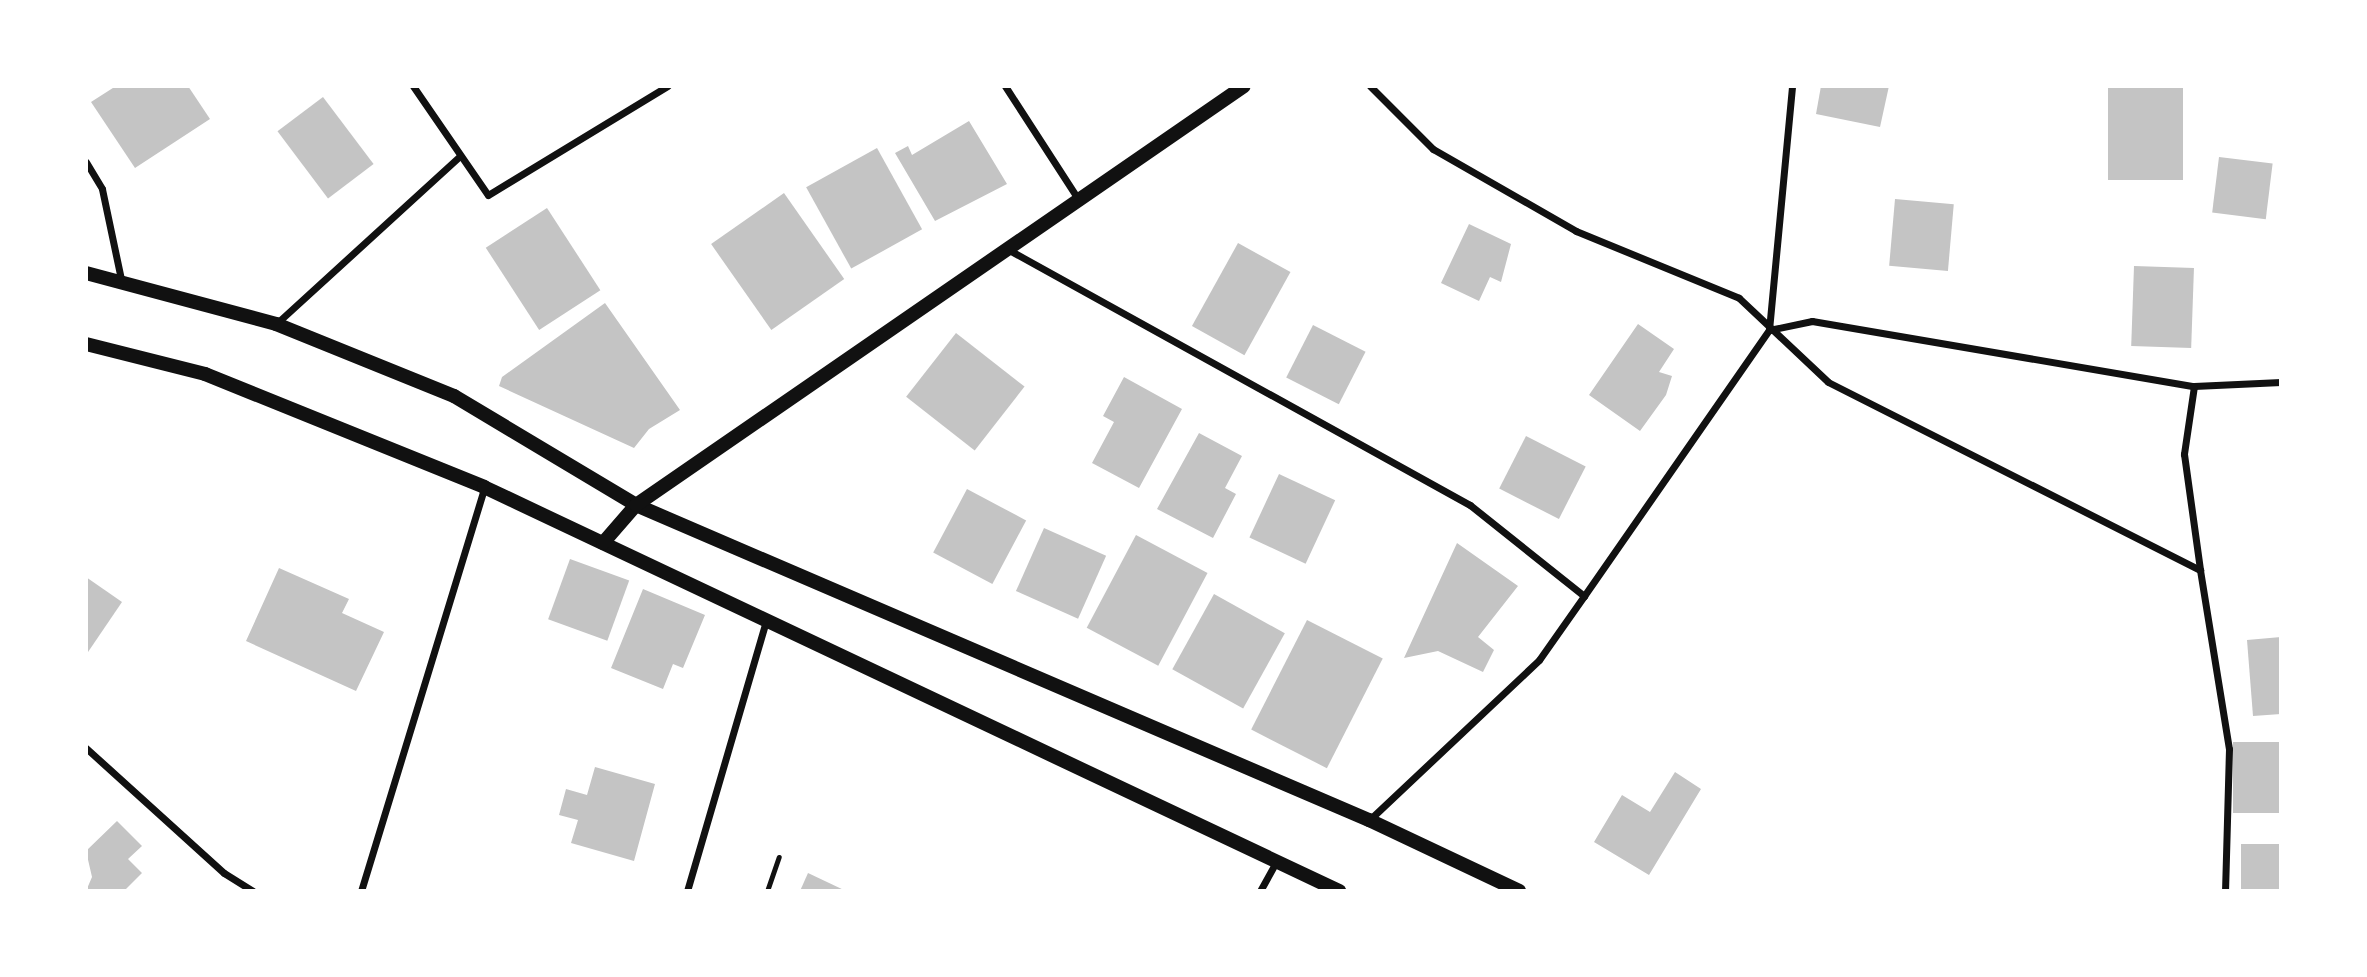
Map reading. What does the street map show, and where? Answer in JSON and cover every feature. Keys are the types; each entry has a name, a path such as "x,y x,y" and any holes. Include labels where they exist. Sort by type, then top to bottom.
{"main road":[{"path":"603,543 636,505 1080,202 1244,86"},
{"path":"86,273 121,279 276,324 454,397 636,505 1369,820 1518,891"},
{"path":"86,344 205,374 484,487 767,617 1339,891"}],"street":[{"path":"413,86 488,195 667,86"},
{"path":"1005,86 1080,202"},
{"path":"1370,86 1433,149 1576,231 1740,298 1769,330 1828,382 2200,570"},
{"path":"1369,820 1539,660 1769,330 1793,86"},
{"path":"276,324 460,156"},
{"path":"86,162 102,189 121,279"},
{"path":"1009,250 1470,505 1584,596"},
{"path":"1769,330 1812,321 2194,386 2281,382"},
{"path":"2194,386 2184,454 2228,749 2225,891"},
{"path":"361,891 484,487"},
{"path":"687,891 767,617"},
{"path":"86,748 224,873 253,891"},
{"path":"1260,891 1276,862"}],"lane":[{"path":"767,891 779,857"}],"building":[{"path":"116,86 188,86 210,119 135,168 91,102"},
{"path":"1821,86 1889,86 1880,127 1816,114"},
{"path":"2108,86 2183,86 2183,180 2108,180"},
{"path":"323,97 374,164 328,198 277,131"},
{"path":"969,121 1007,184 935,221 895,153 908,146 912,155"},
{"path":"877,148 922,229 851,269 806,187"},
{"path":"2219,157 2273,164 2266,219 2212,213"},
{"path":"784,193 844,279 771,330 711,244"},
{"path":"1895,199 1954,204 1948,271 1889,266"},
{"path":"547,208 600,290 539,330 486,248"},
{"path":"1469,224 1511,244 1501,282 1490,277 1479,301 1441,283"},
{"path":"1238,243 1290,272 1244,355 1192,326"},
{"path":"2134,266 2194,268 2191,348 2131,346"},
{"path":"605,303 680,410 649,429 634,448 499,386 502,377"},
{"path":"1638,324 1674,349 1659,372 1672,376 1666,395 1640,431 1589,395"},
{"path":"1313,325 1366,352 1339,404 1286,378"},
{"path":"956,333 1025,387 975,450 906,397"},
{"path":"1124,377 1182,409 1139,488 1092,463 1114,422 1103,416"},
{"path":"1199,433 1242,456 1225,488 1236,494 1213,538 1157,509"},
{"path":"1526,436 1586,466 1559,519 1499,489"},
{"path":"1279,474 1335,500 1306,564 1249,537"},
{"path":"967,489 1026,520 992,584 933,553"},
{"path":"1044,528 1106,556 1078,619 1016,591"},
{"path":"1136,535 1208,573 1158,666 1087,628"},
{"path":"1457,543 1518,586 1478,637 1494,650 1483,672 1438,651 1404,658"},
{"path":"570,559 629,581 607,641 548,619"},
{"path":"279,568 349,599 342,613 384,632 356,691 246,641"},
{"path":"86,577 122,602 86,655"},
{"path":"643,589 705,615 683,668 673,664 663,689 611,668"},
{"path":"1214,594 1285,633 1243,708 1172,669"},
{"path":"1307,620 1383,659 1327,768 1251,730"},
{"path":"2281,637 2281,714 2253,716 2247,640"},
{"path":"2233,742 2281,742 2281,813 2233,813"},
{"path":"595,767 655,784 634,861 571,843 578,820 559,815 566,789 587,795"},
{"path":"1675,772 1701,789 1649,875 1594,842 1622,795 1650,812"},
{"path":"117,821 142,846 128,859 142,873 124,891 86,891 92,877 86,851"},
{"path":"2241,844 2281,844 2281,891 2241,891"},
{"path":"808,873 846,891 800,891"}]}
